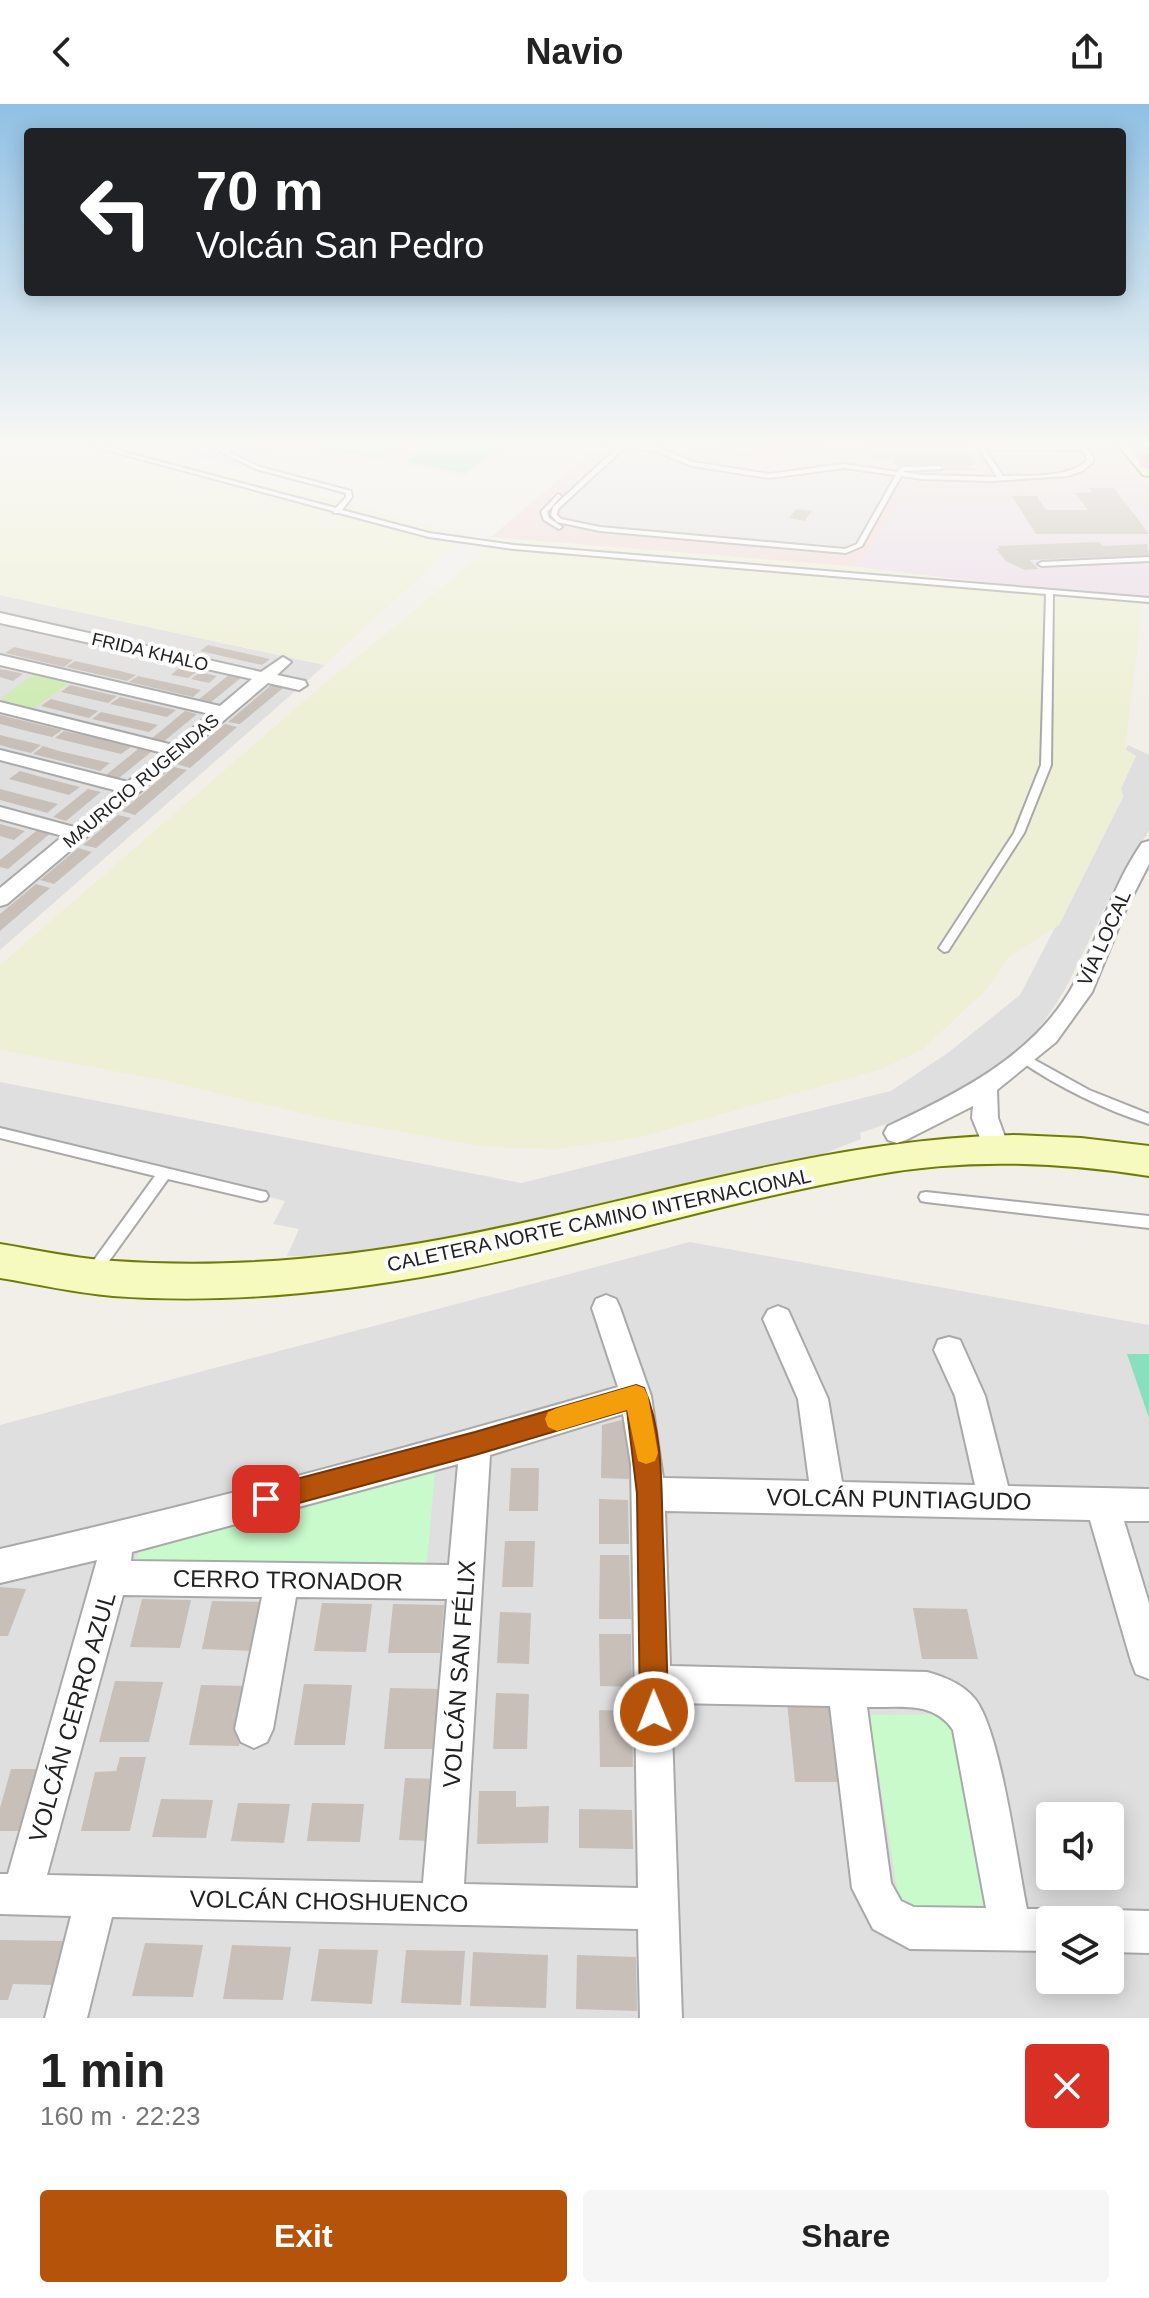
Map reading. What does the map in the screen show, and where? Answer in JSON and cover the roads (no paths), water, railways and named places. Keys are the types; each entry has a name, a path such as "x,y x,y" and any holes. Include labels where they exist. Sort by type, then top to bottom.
{"street":[{"name":"FRIDA KHALO","path":"0,618 299,685"},
{"path":"0,660 223,712"},
{"name":"MAURICIO RUGENDAS","path":"0,899 283,662"},
{"path":"0,707 177,751"},
{"path":"0,755 132,789"},
{"path":"0,813 78,834"},
{"name":"VÍA LOCAL","path":"897,1133 985,1089 1057,1026 1083,988 1123,894 1149,847"},
{"path":"0,876 21,882"},
{"path":"985,1089 985,1118 996,1148"},
{"name":"CALETERA NORTE CAMINO INTERNACIONAL","path":"0,1261 90,1277 221,1283 354,1272 452,1256 842,1166 929,1153 996,1148 1060,1149 1149,1161"},
{"path":"606,1308 636,1396 644,1435 649,1494 661,2018"},
{"path":"778,1319 813,1399 828,1498"},
{"path":"949,1350 970,1396 995,1501"},
{"path":"0,1566 117,1539 475,1444 636,1396"},
{"name":"VOLCÁN SAN FÉLIX","path":"442,1904 475,1444"},
{"name":"VOLCÁN PUNTIAGUDO","path":"649,1494 1149,1505"},
{"path":"1102,1504 1149,1661"},
{"name":"VOLCÁN CERRO AZUL","path":"11,1894 111,1578 117,1539"},
{"name":"CERRO TRONADOR","path":"111,1578 465,1582"},
{"path":"254,1729 282,1580"},
{"path":"654,1684 937,1692 963,1712 973,1733 1010,1929"},
{"path":"846,1688 872,1888 887,1915 910,1928 1036,1930"},
{"name":"VOLCÁN CHOSHUENCO","path":"11,1894 659,1909"},
{"path":"66,2018 97,1896"},
{"path":"1124,1931 1149,1932"}],"lane":[{"path":"426,534 514,547 1149,600"},
{"path":"633,534 850,554 861,551 872,534"},
{"path":"1042,564 1149,559"},
{"path":"944,948 1019,833 1046,765 1049,594"},
{"path":"1024,1058 1050,1076 1107,1105 1149,1119"},
{"path":"0,1133 261,1196"},
{"path":"90,1277 165,1172"},
{"path":"926,1197 1149,1222"}]}
